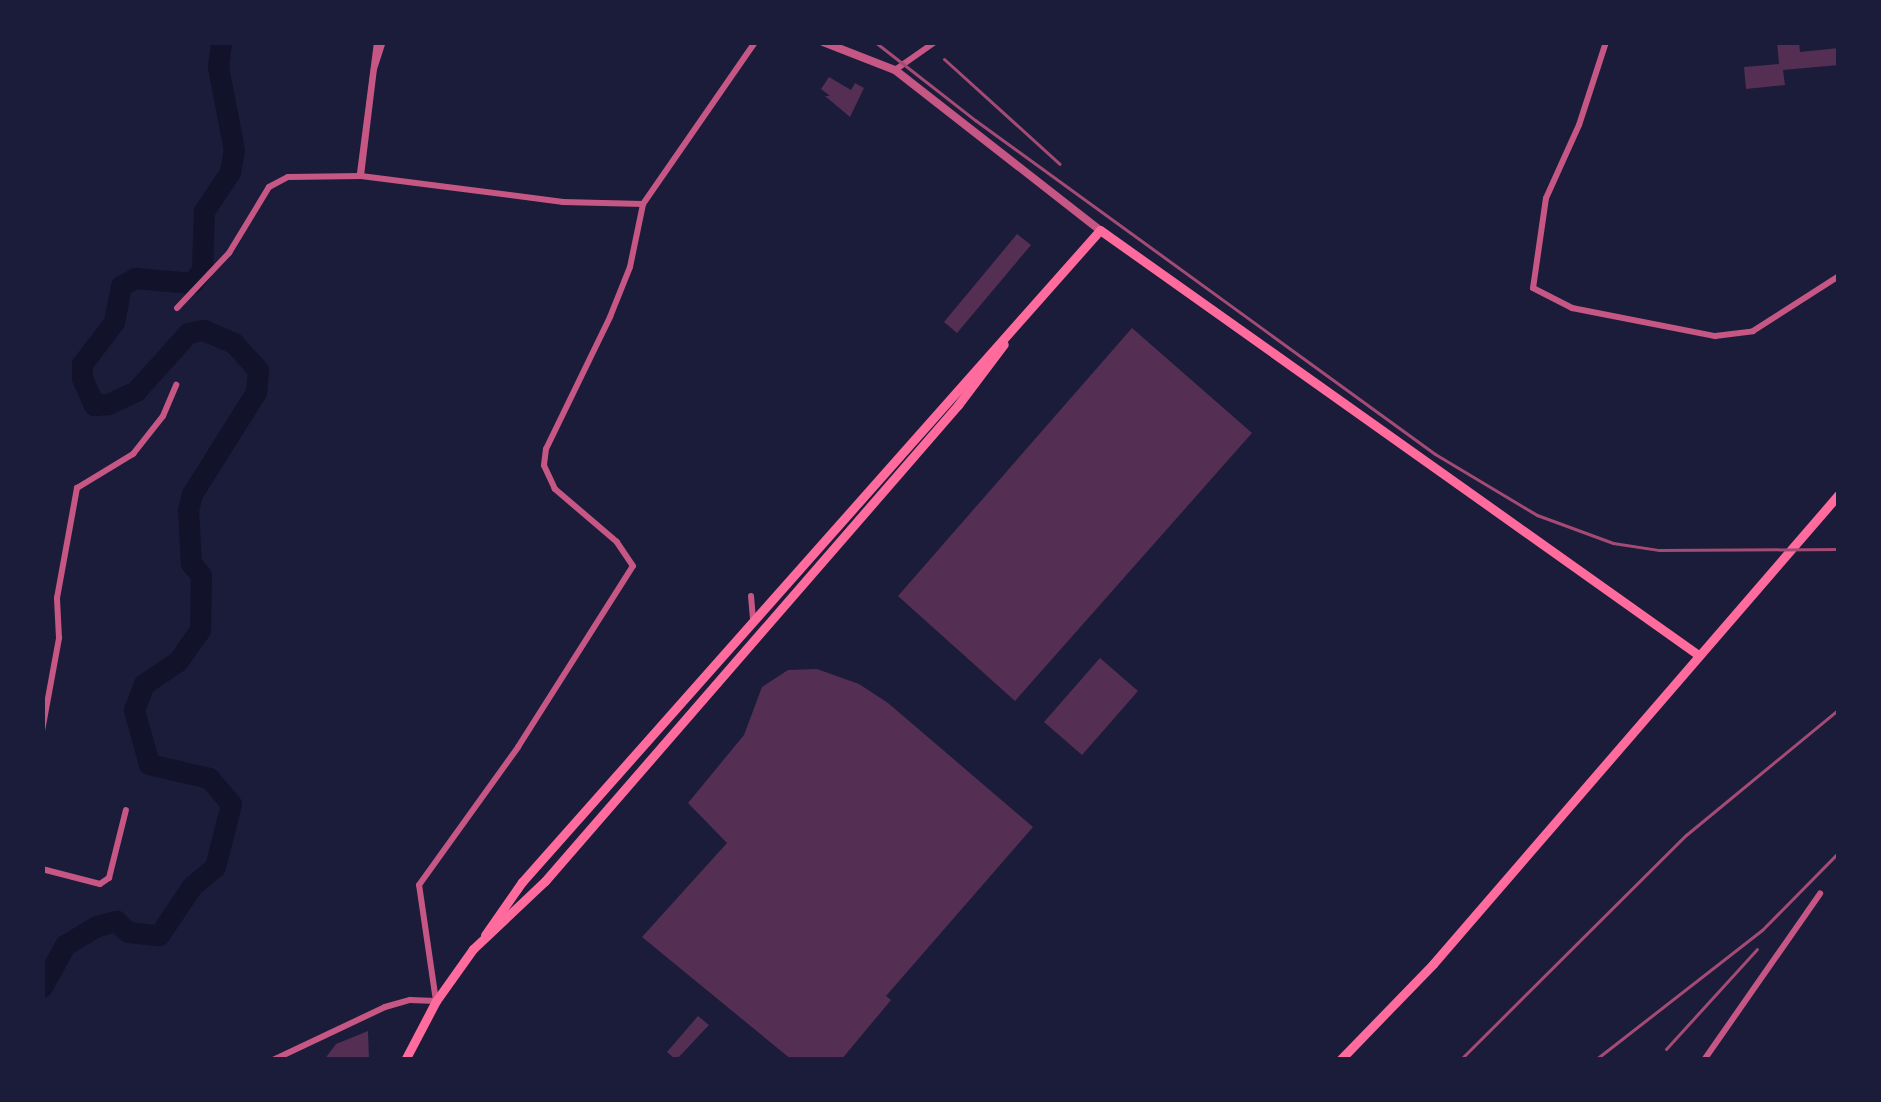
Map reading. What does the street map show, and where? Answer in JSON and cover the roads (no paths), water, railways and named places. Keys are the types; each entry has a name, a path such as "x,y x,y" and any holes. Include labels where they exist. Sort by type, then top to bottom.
{"main road":[{"path":"485,935 545,881 958,405 1018,325 1100,230 1696,654"},
{"path":"404,1060 436,1001 522,882 974,366 1018,325"},
{"path":"1340,1060 1433,964 1696,654 1839,494"}],"street":[{"path":"361,176 358,154 380,42"},
{"path":"273,1060 385,1007 410,1000 436,1001 419,885 518,747 633,566 617,542 555,489 544,465 560,416 598,347 623,284 643,204 755,42"},
{"path":"824,42 895,70 1100,230"},
{"path":"895,70 934,42"},
{"path":"1606,42 1579,125 1546,197 1534,288 1572,308 1715,336 1753,332 1839,276"},
{"path":"177,308 230,253 269,188 288,177 361,176 563,202 643,204"},
{"path":"42,731 59,638 57,598 65,541 77,488 133,454 163,416 176,385"},
{"path":"751,596 753,619"},
{"path":"42,869 100,884 109,878 126,810"},
{"path":"1704,1060 1820,894"}],"waterway":[{"path":"42,987 65,945 97,926 116,921 128,932 159,935 192,886 215,867 231,804 209,778 149,764 134,710 144,684 178,661 200,630 201,575 191,563 188,510 192,494 256,392 258,370 234,343 203,330 188,333 136,391 108,404 94,405 82,378 82,364 114,322 121,286 135,278 192,283 202,270 204,211 230,172 234,150 218,67 221,42"}],"railway":[{"path":"875,42 1435,454 1537,515 1613,543 1659,550 1839,549"},
{"path":"944,59 1060,164"},
{"path":"1460,1060 1686,835 1839,709"},
{"path":"1595,1060 1762,930 1839,852"},
{"path":"1666,1049 1757,949"}]}
